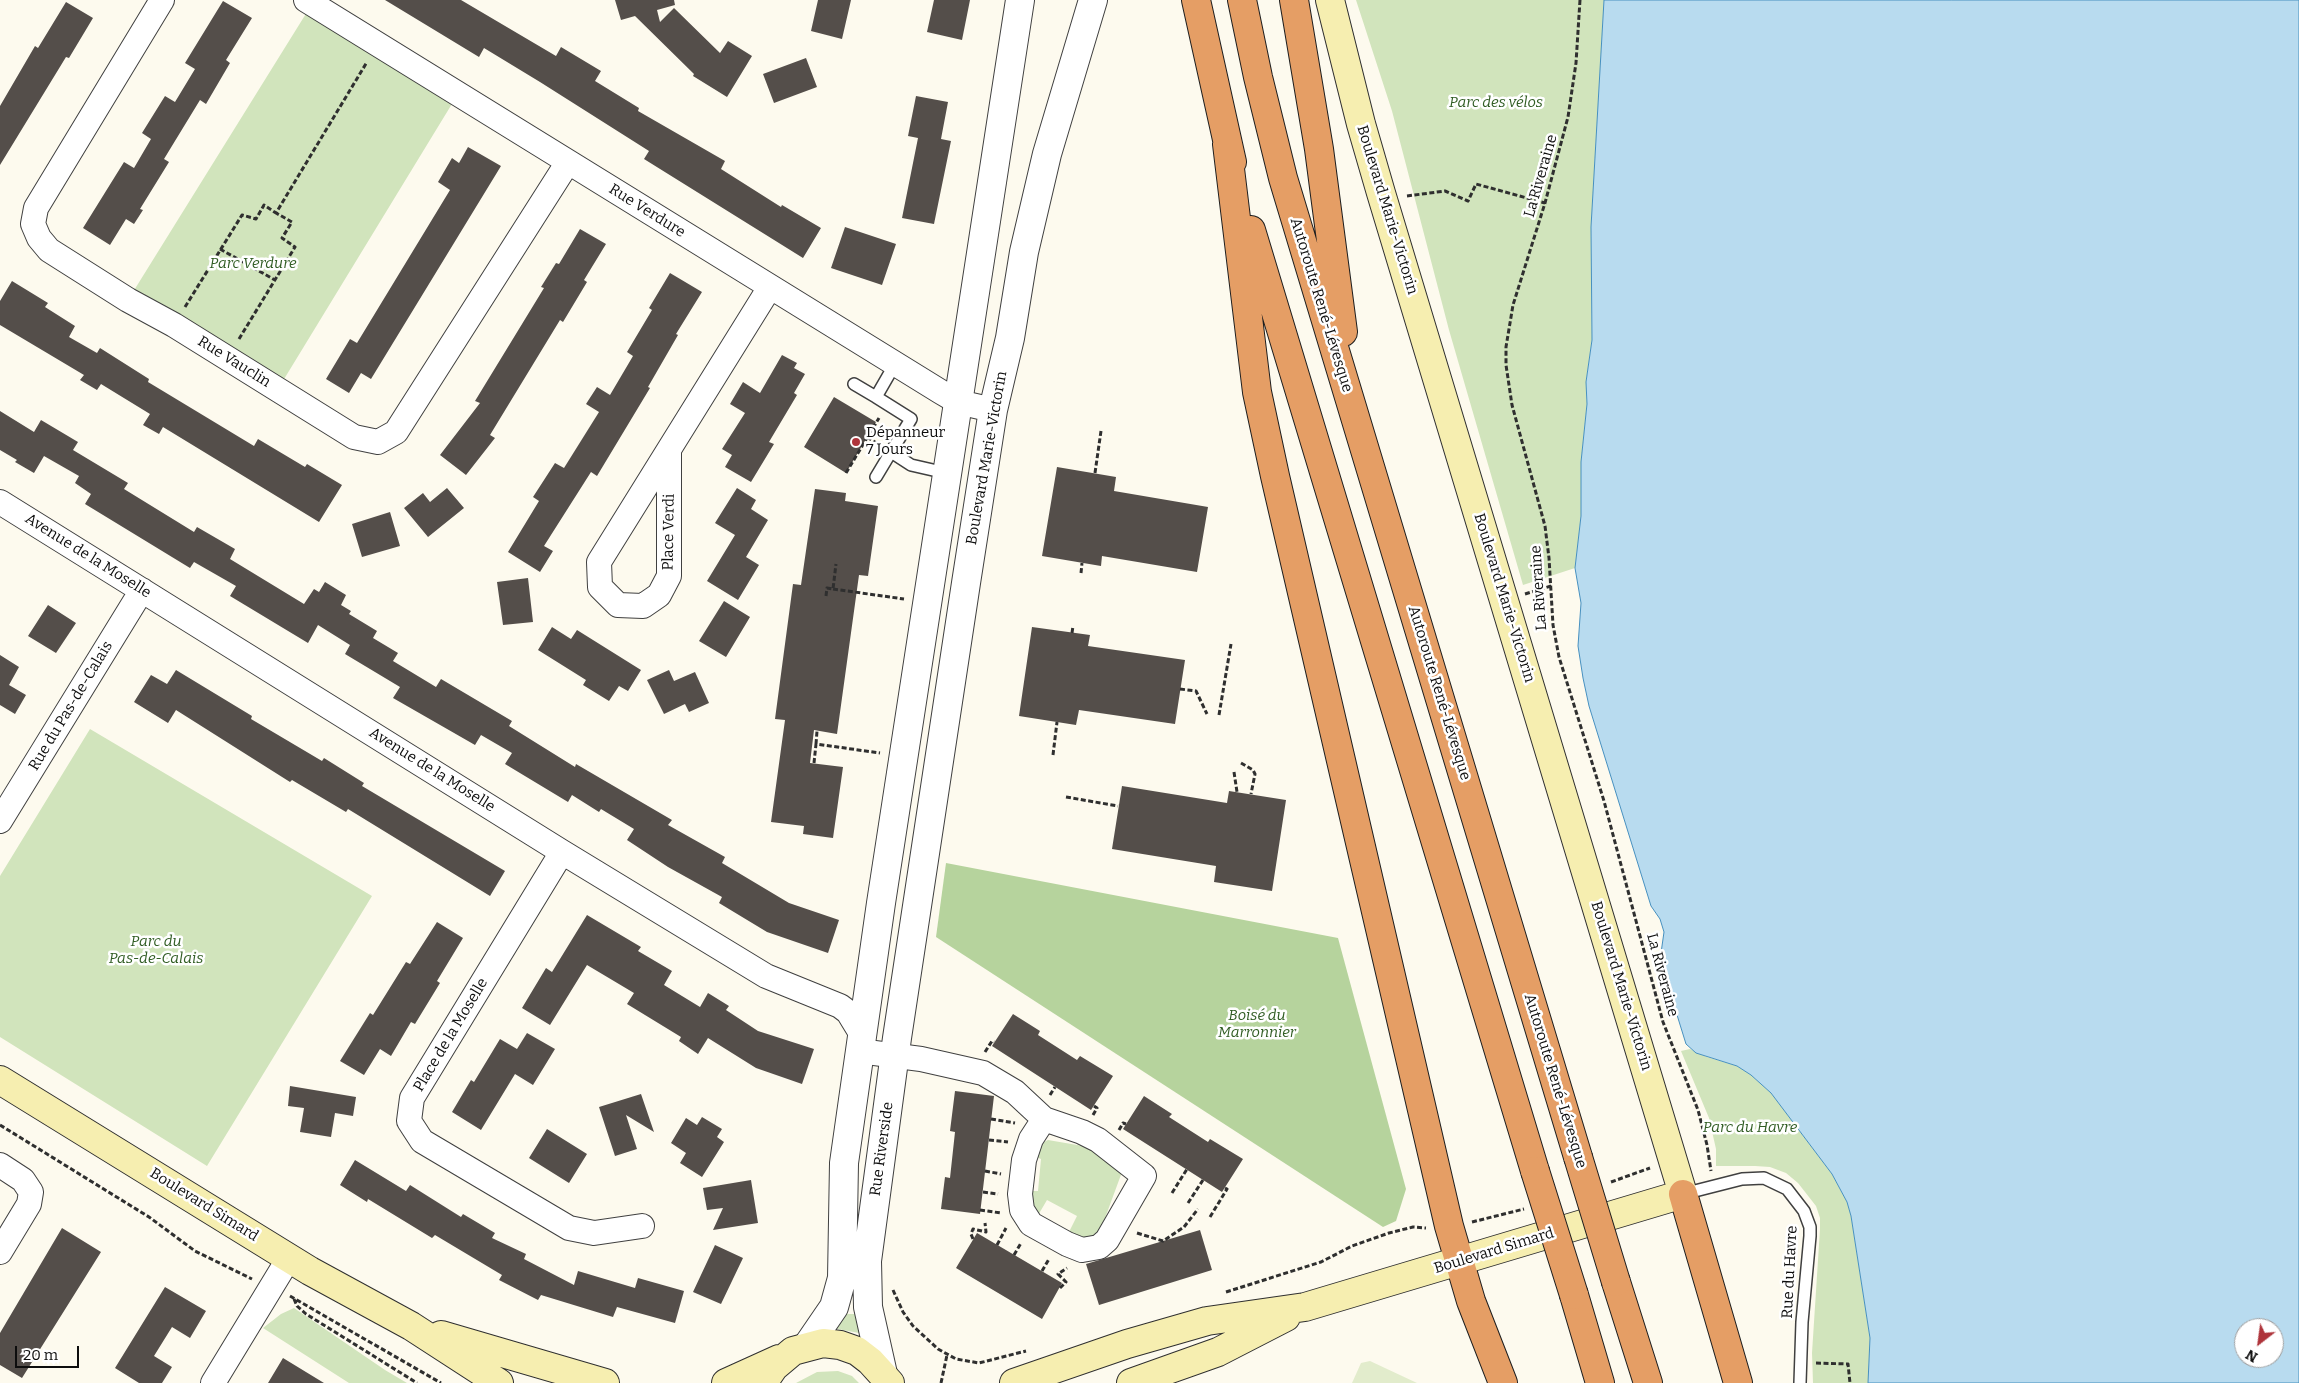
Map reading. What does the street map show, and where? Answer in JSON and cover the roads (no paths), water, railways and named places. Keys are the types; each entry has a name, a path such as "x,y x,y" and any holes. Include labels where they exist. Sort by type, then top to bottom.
{"highway":[{"path":"1196,0 1227,144 1274,309 1600,1383"},
{"name":"Autoroute René-Lévesque","path":"1242,0 1258,77 1283,178 1648,1383"},
{"path":"1294,0 1319,149 1354,413"},
{"path":"1227,144 1257,392 1331,720 1459,1262 1471,1301 1503,1383"},
{"path":"1683,1194 1738,1383"}],"main road":[{"name":"Boulevard Marie-Victorin","path":"1330,0 1360,124 1683,1194"},
{"name":"Boulevard Simard","path":"0,1080 289,1258 342,1290 410,1326 500,1383"},
{"name":"Boulevard Simard","path":"1014,1383 1093,1354 1207,1321 1305,1307 1683,1194"},
{"name":"Boulevard Simard","path":"1131,1383 1218,1352 1305,1307"},
{"name":"Boulevard Simard","path":"410,1326 605,1383"},
{"path":"726,1383 746,1376 797,1350 823,1343 849,1348 870,1361 886,1378"},
{"path":"763,1383 774,1367 797,1350"}],"street":[{"name":"Rue Vauclin","path":"162,0 36,208 32,224 39,238 49,250 128,300 174,324 354,437 378,442 396,432 568,162"},
{"name":"Rue Verdure","path":"306,0 958,402 993,410"},
{"path":"797,1350 834,1307 841,1288 844,1260 842,1181 861,1043 946,473 1020,0"},
{"name":"Boulevard Marie-Victorin","path":"915,924 993,410 1043,170 1093,0"},
{"name":"Place Verdi","path":"669,450 669,576 659,595 643,606 618,605 600,587 599,562 770,287"},
{"name":"Avenue de la Moselle","path":"0,502 562,852 766,976 827,999 845,1009 861,1043"},
{"name":"Rue du Pas-de-Calais","path":"0,821 142,590"},
{"name":"Place de la Moselle","path":"562,852 412,1098 409,1121 422,1141 570,1228 594,1233 642,1226"},
{"name":"Rue Riverside","path":"886,1378 870,1325 866,1278 895,1056 915,924"},
{"path":"861,1043 895,1056 921,1059 983,1073 1015,1092 1044,1119 1082,1132 1098,1140 1144,1176 1107,1240 1099,1248 1089,1250 1076,1248 1031,1224 1022,1210 1020,1194 1024,1160 1032,1139 1044,1119"},
{"path":"0,1165 23,1180 31,1192 29,1204 0,1252"},
{"path":"213,1383 289,1258"}],"lane":[{"path":"876,397 895,364"},
{"path":"854,384 911,419 876,477"},
{"path":"891,452 911,465 946,473"},
{"name":"Rue du Havre","path":"1683,1194 1742,1179 1764,1178 1787,1189 1804,1211 1810,1227 1810,1236 1801,1331 1800,1383"}],"water":[{"path":"1604,0 2299,0 2299,1383 1868,1383 1870,1338 1851,1216 1847,1202 1832,1174 1771,1093 1751,1075 1737,1066 1696,1053 1686,1044 1660,960 1664,932 1660,919 1651,906 1589,706 1578,646 1581,603 1575,568 1581,516 1581,462 1587,404 1586,382 1592,340 1591,227"}],"place":[{"name":"Dépanneur 7 Jours","path":"856,442"}],"park label":[{"name":"Parc des vélos","path":"1496,103"},
{"name":"Parc Verdure","path":"253,264"},
{"name":"Parc du Pas-de-Calais","path":"156,950"},
{"name":"Boisé du Marronnier","path":"1257,1024"},
{"name":"Parc du Havre","path":"1750,1128"}]}
